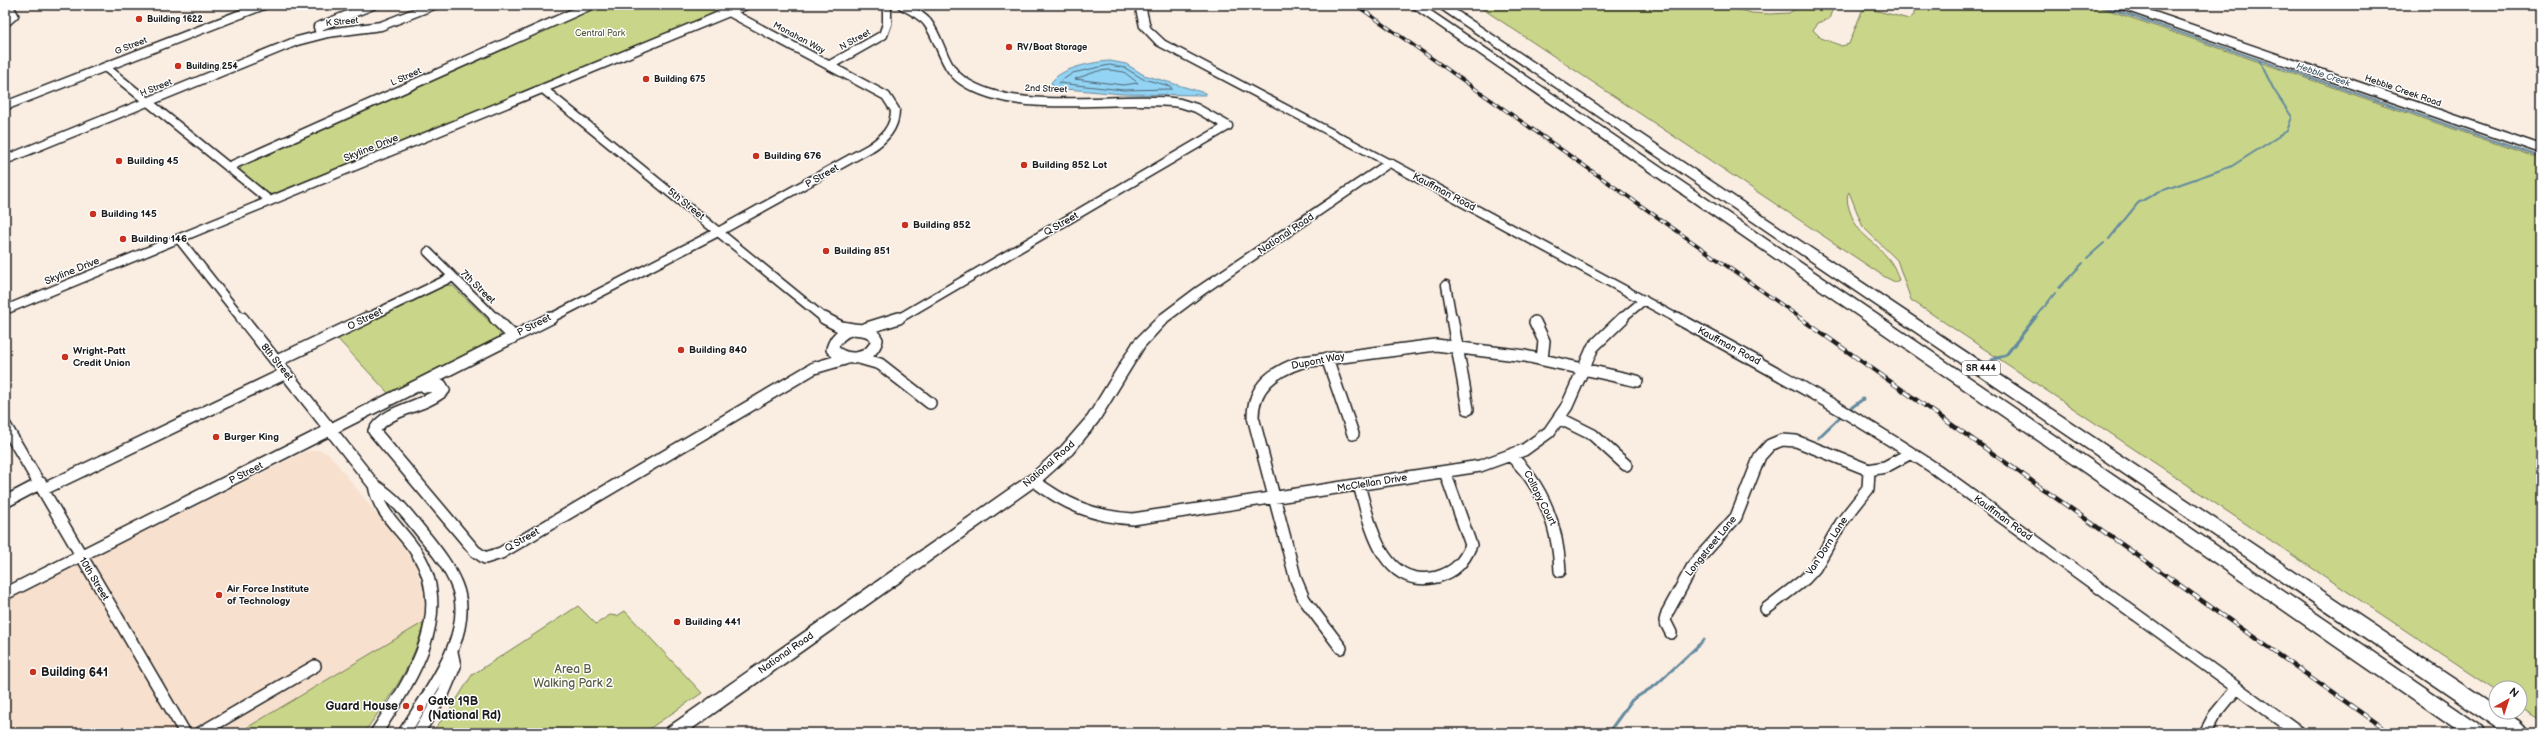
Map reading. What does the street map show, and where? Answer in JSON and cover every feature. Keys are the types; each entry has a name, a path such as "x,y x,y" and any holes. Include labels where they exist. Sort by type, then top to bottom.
{"highway":[{"name":"SR 444","path":"1416,5 2476,733"},
{"name":"SR 444","path":"1441,5 2520,733"}],"main road":[{"name":"Kauffman Road","path":"1140,5 1140,17 1144,27 1161,43 1390,163"},
{"name":"National Road","path":"673,733 1033,480 1053,464 1082,434 1099,411 1139,344 1164,318 1200,291 1390,163"}],"street":[{"path":"5,23 14,15 8,5"},
{"name":"G Street","path":"5,106 264,5"},
{"path":"320,34 318,27 373,5"},
{"name":"K Street","path":"320,34 374,28 434,5"},
{"name":"L Street","path":"228,167 591,5"},
{"name":"Monahan Way","path":"716,5 830,66"},
{"name":"Skyline Drive","path":"5,310 746,5"},
{"name":"N Street","path":"830,66 883,35 887,24 887,5"},
{"name":"2nd Street","path":"902,5 924,16 932,28 951,70 961,81 978,89 1015,98 1183,104 1228,126"},
{"name":"Hebble Creek Road","path":"2122,5 2541,149"},
{"name":"H Street","path":"5,160 291,43 320,34"},
{"name":"P Street","path":"5,594 404,394 513,336 720,231 870,148 882,140 892,128 896,112 889,99 830,66"},
{"path":"105,67 270,201"},
{"name":"5th Street","path":"543,89 720,231 828,321 841,327 853,329"},
{"name":"Q Street","path":"877,344 883,331 894,321 1228,126"},
{"name":"Kauffman Road","path":"1390,163 1808,389 1911,453 2299,733"},
{"name":"8th Street","path":"179,239 374,485 392,496 452,572 458,590 461,616 450,666 411,733"},
{"name":"7th Street","path":"428,252 452,278 513,336"},
{"name":"O Street","path":"277,361 452,278"},
{"path":"1446,285 1468,409"},
{"name":"McClellan Drive","path":"1033,480 1068,504 1092,514 1117,519 1150,517 1486,465 1511,456 1532,445 1559,418 1566,408 1596,342 1644,300"},
{"path":"828,321 834,331 833,345 837,356 845,359 859,358 869,354 877,344"},
{"name":"Q Street","path":"864,329 894,321"},
{"path":"1535,322 1544,341 1542,359"},
{"path":"833,345 840,334 853,329 864,329 875,334 880,364"},
{"name":"Q Street","path":"814,368 833,345"},
{"name":"Dupont Way","path":"1341,648 1300,592 1253,417 1256,395 1266,380 1282,369 1302,362 1418,346 1457,347 1542,359 1637,381"},
{"path":"859,358 880,364 930,404"},
{"path":"1328,358 1353,434"},
{"name":"Q Street","path":"404,394 435,384 443,387 442,393 437,398 379,423 374,431 474,551 485,558 501,553 814,368 845,359"},
{"path":"5,502 286,373"},
{"path":"1559,418 1593,435 1626,465"},
{"name":"10th Street","path":"5,425 42,486 80,556 185,733"},
{"name":"Longstreet Lane","path":"1671,634 1665,621 1667,613 1694,564 1736,517 1760,456 1766,448 1782,441 1802,442 1869,470"},
{"path":"1869,470 1893,463 1911,453"},
{"name":"Collopy Court","path":"1511,456 1530,475 1554,524 1560,549 1560,571"},
{"name":"Van Dorn Lane","path":"1766,609 1805,579 1815,568 1841,523 1868,489 1869,470"},
{"path":"1359,485 1384,558 1399,571 1411,576 1436,578 1451,573 1461,566 1470,554 1471,545 1446,472"},
{"name":"8th Street","path":"374,485 378,504 424,563 432,589 433,605 429,634 417,666 376,733"},
{"path":"398,733 439,668 452,652"},
{"path":"404,733 452,652"},
{"path":"418,733 444,692 455,666 452,652"},
{"path":"200,733 314,666"},
{"path":"2205,733 2214,716 2237,688"}],"shaded area":[{"name":"Air Force Institute of Technology","path":"319,450 329,454 413,560 424,591 424,622 238,733 5,733 5,600 305,452"}],"green space":[{"name":"Central Park","path":"596,5 706,5 716,12 282,194 267,194 239,172 242,165 250,159"},
{"path":"1477,5 1722,5 1752,13 1770,14 1789,13 1802,5 1834,5 1829,19 1817,23 1813,30 1821,38 1842,46 1849,44 1862,11 1870,9 1909,19 1914,15 1914,10 1902,5 2094,5 2541,159 2541,721 2528,713 2528,680 2488,680 2488,686 1911,300 1897,260 1863,227 1849,192 1847,197 1848,205 1855,223 1888,259 1894,267 1899,280 1895,282 1885,277"},
{"path":"441,286 453,286 500,332 500,336 494,341 390,395 335,336"},
{"name":"Area B Walking Park 2","path":"578,606 596,624 610,615 617,616 625,611 702,693 643,733 431,733 450,710 472,675"},
{"path":"424,622 413,654 400,681 364,733 238,733"}],"water":[{"path":"1110,61 1126,64 1144,75 1205,93 1206,95 1123,94 1054,88 1051,83 1061,73 1069,70 1086,64"}],"waterway":[{"name":"Hebble Creek","path":"2100,5 2541,157"},
{"path":"2109,239 2138,203 2158,192 2232,166 2287,131 2292,117 2274,90 2259,60"},
{"path":"2087,258 2104,243"},
{"path":"2059,288 2083,263"},
{"path":"2035,319 2055,293"},
{"path":"1992,360 2006,355 2035,318"},
{"path":"1851,408 1863,399"},
{"path":"1818,438 1842,415"},
{"path":"1608,733 1632,700 1656,685 1704,640"}],"railway":[{"path":"1356,5 1802,319"},
{"path":"1800,318 2390,733"}],"place":[{"name":"Building 1622","path":"139,19"},
{"name":"RV/Boat Storage","path":"1009,47"},
{"name":"Building 254","path":"178,66"},
{"name":"Building 675","path":"646,79"},
{"name":"Building 676","path":"756,156"},
{"name":"Building 45","path":"119,161"},
{"name":"Building 852 Lot","path":"1024,165"},
{"name":"Building 145","path":"93,214"},
{"name":"Building 852","path":"905,225"},
{"name":"Building 146","path":"123,239"},
{"name":"Building 851","path":"826,251"},
{"name":"Building 840","path":"681,350"},
{"name":"Wright-Patt Credit Union","path":"65,357"},
{"name":"Burger King","path":"216,437"},
{"name":"Air Force Institute of Technology","path":"219,595"},
{"name":"Building 441","path":"677,622"},
{"name":"Building 641","path":"33,672"},
{"name":"Guard House","path":"406,706"},
{"name":"Gate 19B (National Rd)","path":"420,708"}]}
